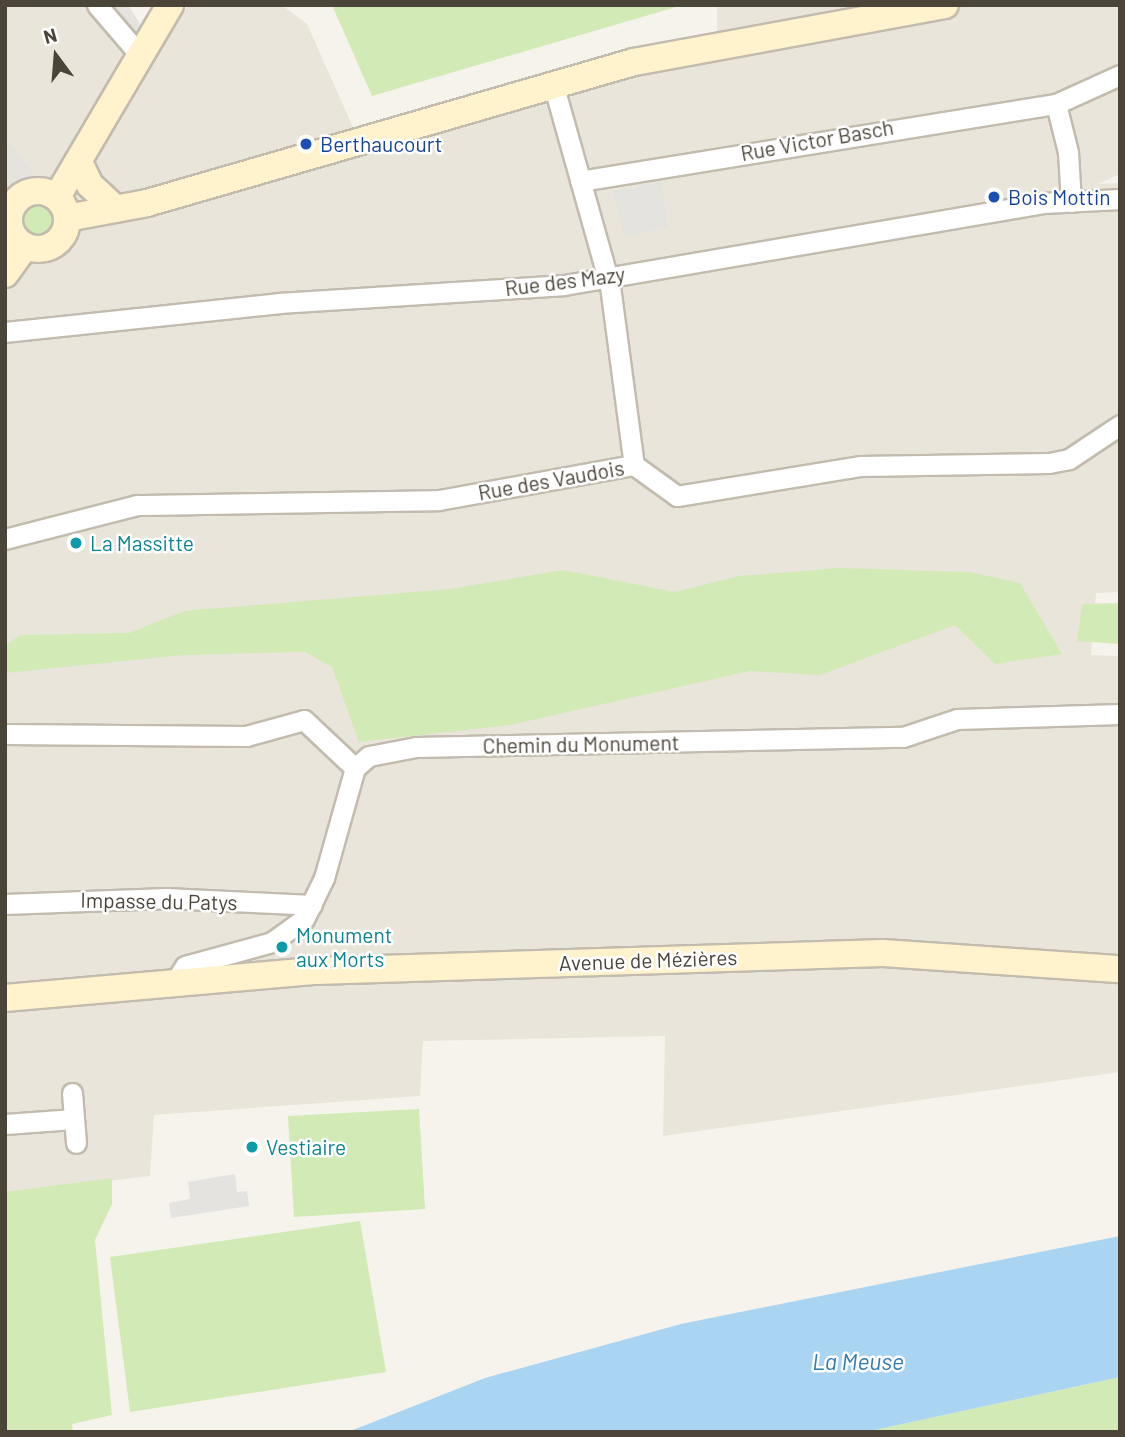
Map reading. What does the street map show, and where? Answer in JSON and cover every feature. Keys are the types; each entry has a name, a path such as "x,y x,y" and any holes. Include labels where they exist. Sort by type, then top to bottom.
{"main road":[{"path":"15,241 54,244 62,208 80,163 170,5"},
{"path":"5,274 15,241 10,212 20,197 38,191 62,208 116,209 554,87 634,62 875,12 945,5"},
{"path":"80,163 90,185 116,209"},
{"name":"Avenue de Mézières","path":"5,998 316,971 883,953 1120,969"}],"street":[{"path":"97,5 140,55"},
{"name":"Rue Victor Basch","path":"580,181 1056,104 1120,75"},
{"path":"554,87 607,279 634,465"},
{"path":"1056,104 1068,152 1071,202"},
{"name":"Rue des Mazy","path":"5,332 607,279 1071,202 1120,199"},
{"name":"Rue des Vaudois","path":"5,539 137,505 439,499 634,465 677,496 860,466 1049,463 1069,459 1120,425"},
{"name":"Chemin du Monument","path":"355,768 369,756 416,747 904,737 957,719 1120,714"},
{"path":"5,734 246,736 304,720 355,768 312,905 292,932 184,967 175,982"},
{"name":"Impasse du Patys","path":"5,904 166,898 312,905"},
{"path":"72,1093 76,1143"},
{"path":"5,1124 74,1119"}],"shaded area":[{"path":"5,5 102,5 157,51 189,5 282,5 307,24 356,134 717,41 717,5 1120,5 1120,174 1098,184 1120,183 1120,592 1096,593 1091,655 1120,656 1120,1072 663,1136 665,1036 423,1041 420,1096 154,1115 150,1176 5,1193 5,243 40,181 5,134"},
{"path":"102,5 128,5 158,51"},
{"path":"5,134 40,181 44,228 5,243"},
{"path":"661,181 668,227 625,237 613,191"},
{"path":"235,1174 237,1192 247,1191 249,1206 171,1218 169,1203 190,1199 188,1182"}],"green space":[{"path":"332,5 683,5 372,96"},
{"path":"40,203 52,208 57,220 52,232 40,237 28,232 23,220 28,208"},
{"path":"839,568 969,572 1020,583 1062,654 995,664 955,625 820,675 750,671 510,725 359,742 332,667 305,652 184,655 5,673 5,645 21,635 129,633 184,611 450,589 563,570 675,592 739,576"},
{"path":"1120,603 1120,644 1077,641 1082,604"},
{"path":"419,1109 425,1209 294,1217 288,1116"},
{"path":"112,1178 112,1204 95,1240 112,1415 72,1424 73,1432 5,1432 5,1192"},
{"path":"360,1221 386,1372 130,1412 110,1257"},
{"path":"1120,1377 1120,1432 865,1432"}],"water":[{"name":"La Meuse","path":"1120,1236 1120,1377 865,1432 348,1432 485,1378 681,1324"}],"place":[{"name":"Berthaucourt","path":"306,144"},
{"name":"Bois Mottin","path":"994,197"},
{"name":"La Massitte","path":"76,543"},
{"name":"Monument aux Morts","path":"282,947"},
{"name":"Vestiaire","path":"252,1147"}]}
